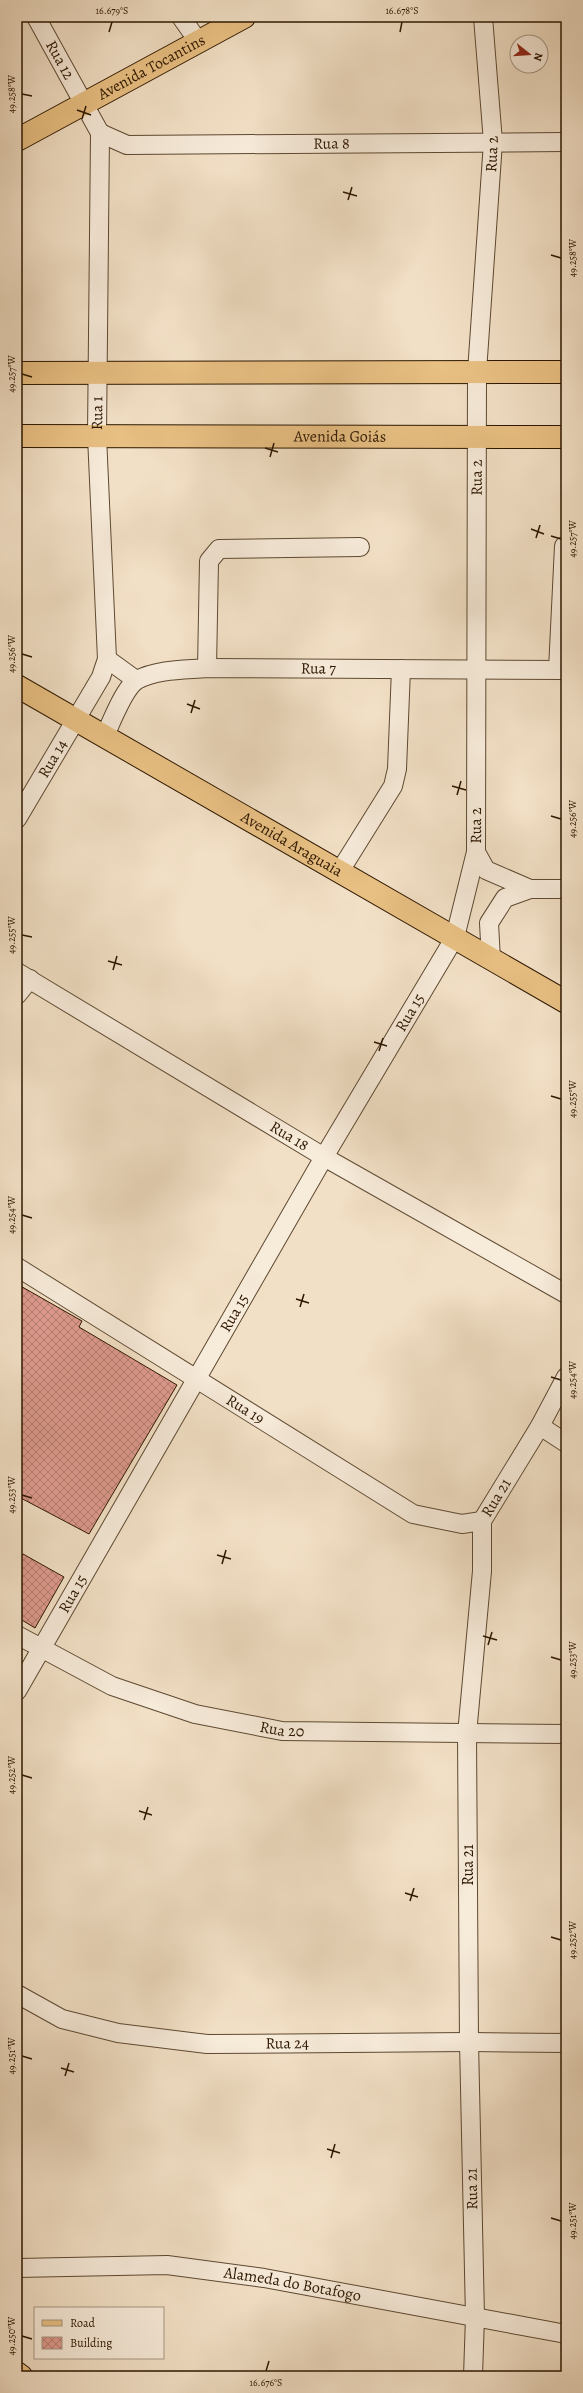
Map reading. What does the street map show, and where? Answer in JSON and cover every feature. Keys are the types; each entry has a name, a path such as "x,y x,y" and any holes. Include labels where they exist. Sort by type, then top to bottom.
{"main road":[{"name":"Avenida Tocantins","path":"17,140 244,17"},
{"path":"17,373 566,372"},
{"name":"Avenida Goiás","path":"17,436 277,436 301,424 451,424 476,435"},
{"path":"476,435 566,437"},
{"name":"Avenida Araguaia","path":"17,686 454,937 490,960 566,1002"},
{"path":"17,2373 21,2376"}],"street":[{"name":"Rua 12","path":"36,17 84,103"},
{"path":"181,17 198,41"},
{"name":"Rua 2","path":"454,937 476,852 477,372 493,142 483,17"},
{"name":"Rua 1","path":"75,719 101,677 106,659 97,436 100,133 84,103"},
{"name":"Rua 8","path":"100,133 127,145 566,142"},
{"path":"562,670 565,546"},
{"path":"207,668 209,561 214,552 219,549 360,547"},
{"path":"105,736 120,703 136,680 106,659"},
{"name":"Rua 7","path":"136,680 158,673 207,668 562,670"},
{"path":"340,871 393,786 397,769 401,669"},
{"name":"Rua 14","path":"17,819 75,719"},
{"path":"476,852 486,870 530,889"},
{"path":"490,960 489,923 505,898 530,889 566,889"},
{"name":"Rua 15","path":"17,1691 195,1379 454,937"},
{"path":"17,995 23,976"},
{"name":"Rua 18","path":"23,976 324,1157 566,1294"},
{"name":"Rua 19","path":"17,1267 413,1514 462,1524 482,1521"},
{"name":"Rua 21","path":"473,2376 475,2317 469,2042 467,1734 482,1571 482,1521 540,1426 566,1377"},
{"path":"540,1426 566,1443"},
{"name":"Rua 20","path":"17,1635 112,1686 196,1714 282,1730 467,1734 566,1734"},
{"name":"Rua 24","path":"17,1994 62,2019 118,2033 207,2044 469,2042 566,2043"},
{"name":"Alameda do Botafogo","path":"17,2268 167,2265 264,2278 566,2334"}],"building":[{"path":"17,1284 82,1321 79,1327 177,1385 89,1534 17,1496"},
{"path":"23,1554 64,1577 35,1628 17,1617 17,1564"}]}
